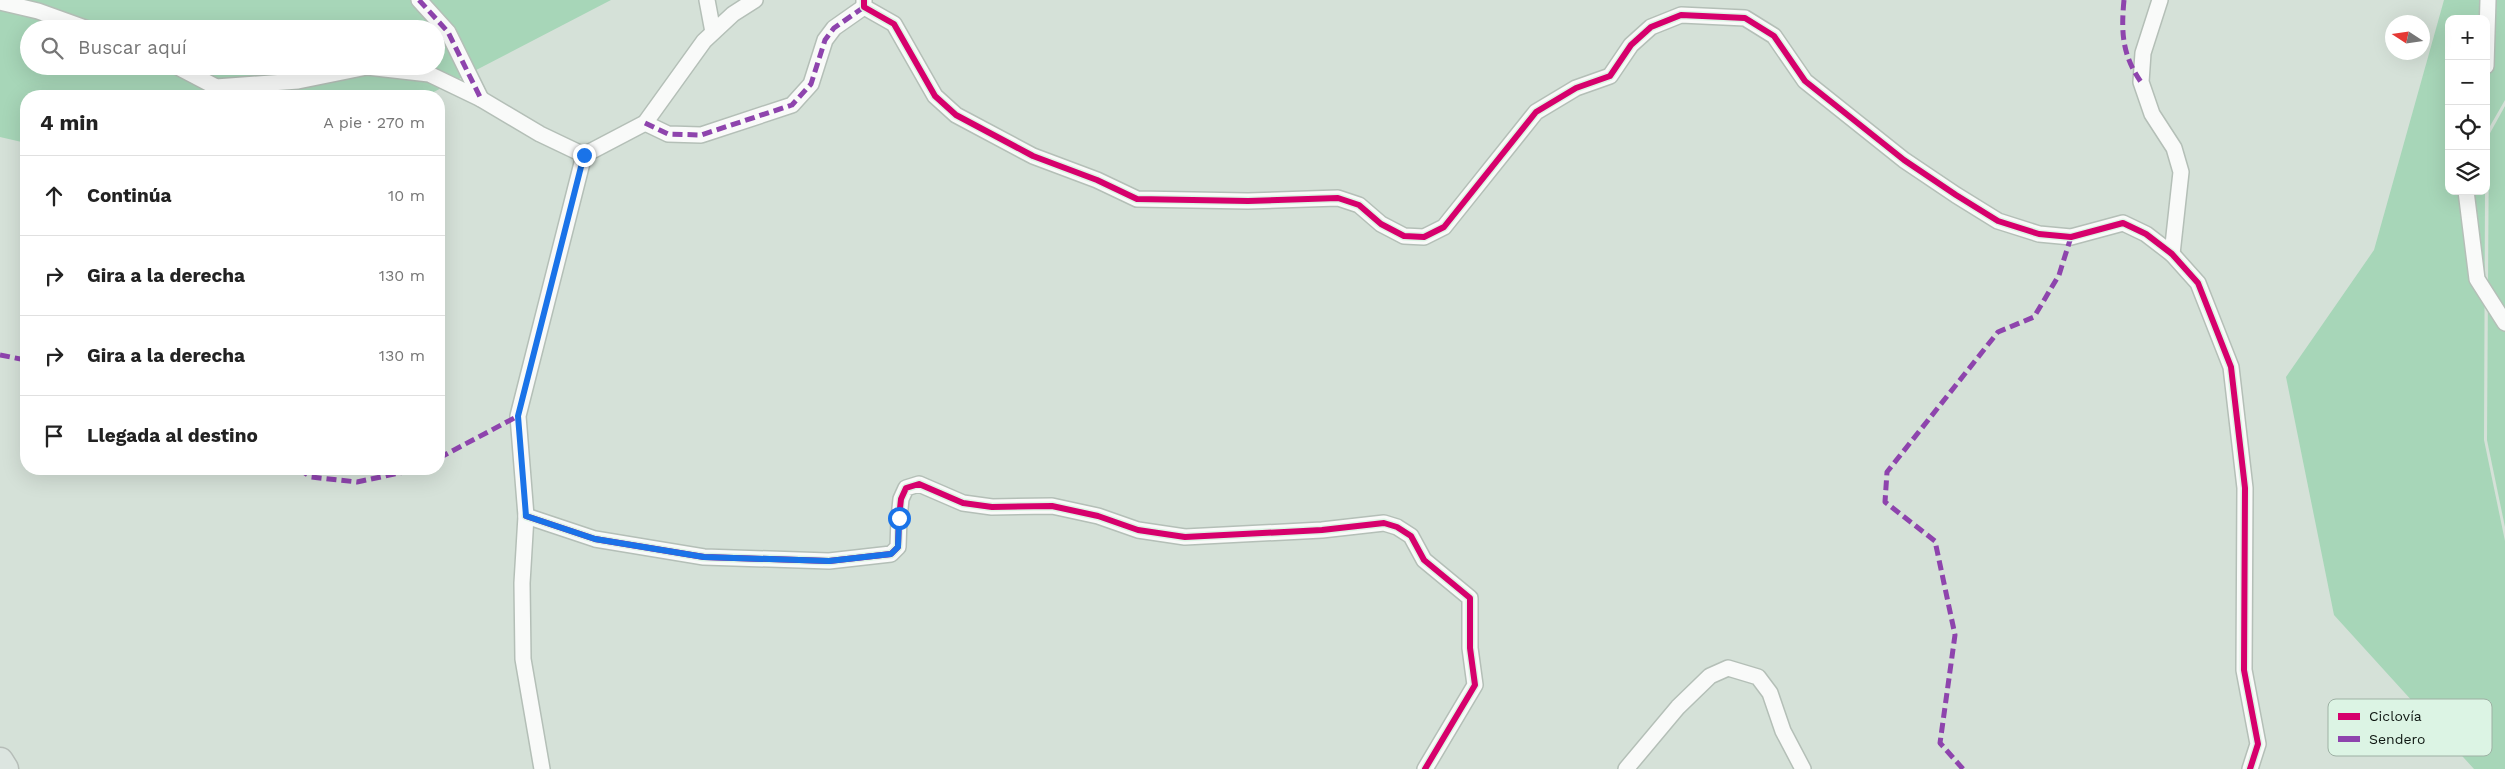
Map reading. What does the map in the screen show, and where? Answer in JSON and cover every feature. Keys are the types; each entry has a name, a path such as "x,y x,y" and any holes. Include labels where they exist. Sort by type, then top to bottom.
{"highway":[{"path":"0,761 5,769"}],"street":[{"path":"419,0 437,20"},
{"path":"707,0 713,32"},
{"path":"542,769 523,660 522,583 526,516 518,416 584,155 645,123 704,41 733,14 755,0"},
{"path":"2160,0 2143,53 2141,82 2152,114 2174,148 2181,172 2172,254"},
{"path":"2486,60 2488,0"},
{"path":"0,2 38,10 64,20"},
{"path":"645,123 668,134 701,135 792,105 811,84 824,40 834,28 864,4 894,24 935,96 956,115 1033,156 1097,180 1137,199 1248,201 1338,198 1359,205 1381,224 1404,236 1424,237 1444,226 1536,112 1576,88 1610,76 1631,45 1651,27 1681,15 1745,18 1774,36 1805,81 1904,160 1998,221 2039,234 2071,236 2123,223 2146,234 2172,254 2198,283 2231,366 2245,488 2244,670 2258,744 2250,769"},
{"path":"445,29 481,99"},
{"path":"194,75 216,86 298,81 328,75"},
{"path":"431,75 481,99 540,134 584,155"},
{"path":"2466,195 2477,279 2505,323"},
{"path":"526,516 595,539 704,557 829,561 891,554 898,547 901,499 906,488 919,484 963,503 992,507 1052,506 1098,516 1138,530 1184,538 1322,530 1384,523 1397,527 1411,536 1424,560 1470,598 1470,648 1475,686 1424,769"},
{"path":"1626,769 1678,707 1703,682 1710,676 1728,668 1758,677 1770,693 1783,731 1803,769"}],"green space":[{"path":"0,0 611,0 438,90 20,90 20,142 0,137"},
{"path":"2444,0 2505,0 2505,100 2490,126 2490,15 2445,15 2445,195 2485,195 2484,440 2505,541 2505,769 2474,769 2462,756 2492,756 2492,699 2410,699 2334,615 2286,377 2374,250 2427,60 2430,60 2430,50"},
{"path":"2505,106 2505,527 2487,440 2490,133"}],"marked path":[{"path":"419,0 437,20"},
{"path":"2124,0 2123,33 2126,53 2141,82"},
{"path":"645,123 668,134 701,135 792,105 811,84 825,40 834,28 864,7"},
{"path":"445,29 481,99"},
{"path":"1963,769 1940,743 1955,635 1935,541 1885,502 1887,472 1998,332 2034,317 2059,275 2071,237"},
{"path":"0,355 20,359"},
{"path":"445,455 518,416"},
{"path":"308,475 311,477 357,482 390,475"}],"cycle path":[{"path":"864,0 864,7 894,24 935,96 956,115 1033,156 1097,180 1137,199 1248,201 1338,198 1359,205 1381,224 1404,236 1424,237 1444,227 1536,112 1576,88 1610,76 1631,45 1651,27 1681,15 1745,18 1774,36 1805,81 1904,160 1998,221 2039,234 2071,237 2123,223 2146,234 2172,254 2198,283 2231,367 2245,488 2244,670 2258,744 2250,769"},
{"path":"526,516 595,539 704,557 829,561 891,554 898,547 901,499 906,488 919,484 963,503 992,507 1052,506 1098,516 1138,530 1185,537 1322,530 1384,523 1397,527 1411,536 1424,560 1470,598 1470,648 1475,685 1425,769"}],"route":[{"path":"584,155 518,416 526,516 595,539 704,557 829,561 891,554 898,547 899,518"}]}
